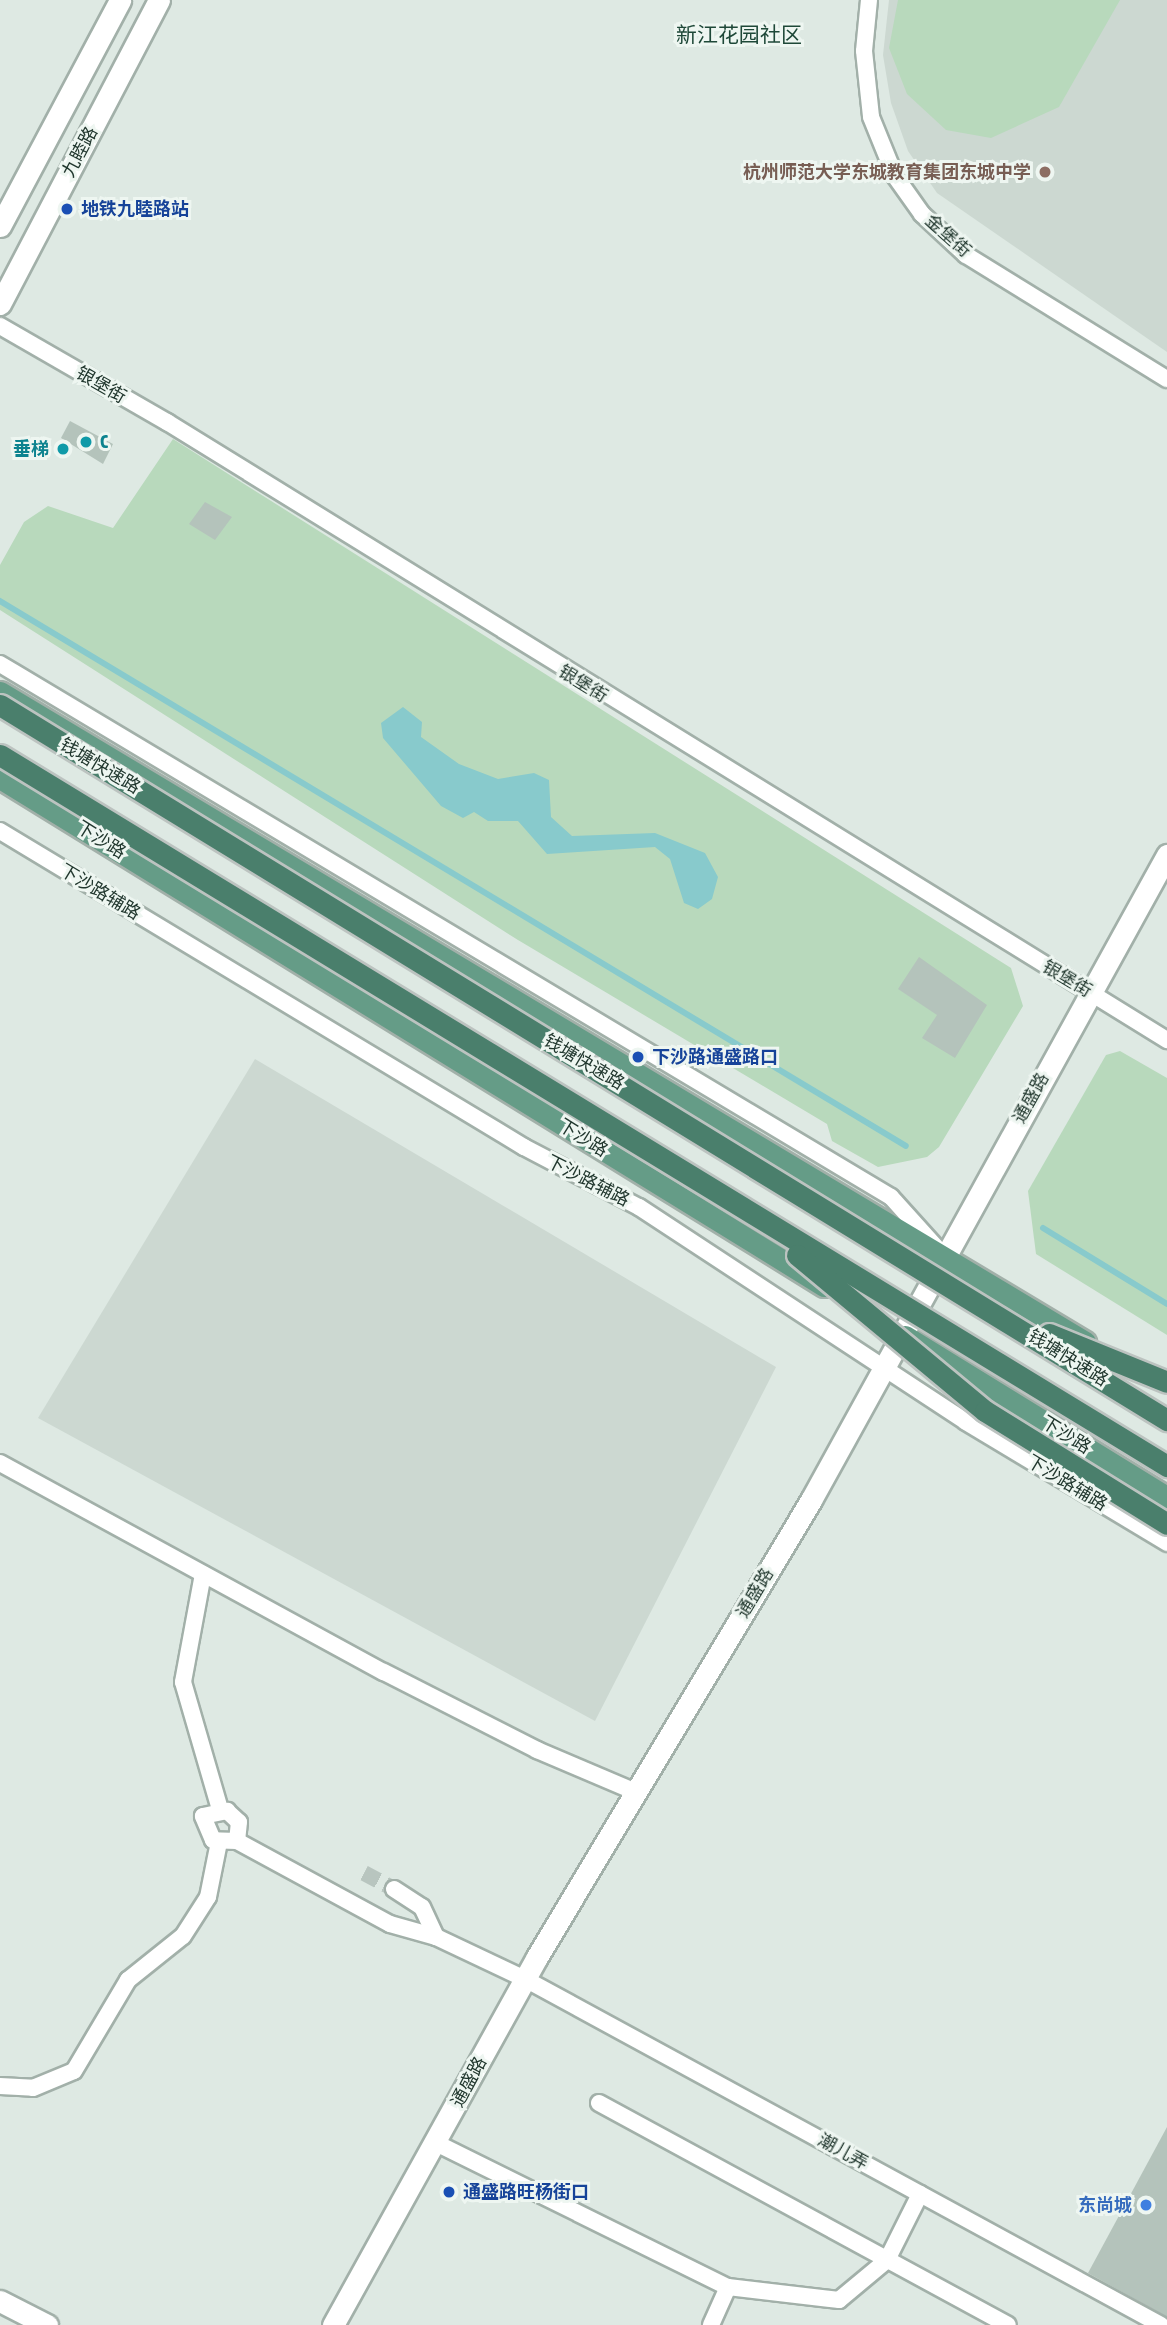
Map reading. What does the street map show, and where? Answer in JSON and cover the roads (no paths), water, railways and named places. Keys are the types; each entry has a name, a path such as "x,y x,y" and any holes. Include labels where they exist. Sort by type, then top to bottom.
{"highway":[{"name":"钱塘快速路","path":"0,705 997,1313 1167,1420"},
{"path":"0,755 1167,1466"},
{"path":"742,1209 985,1411 1167,1524"},
{"path":"997,1313 1167,1382"}],"main road":[{"path":"0,692 943,1255 1167,1393"},
{"name":"下沙路","path":"0,778 1167,1497"}],"street":[{"name":"九睦路","path":"0,226 120,0"},
{"name":"九睦路","path":"0,304 159,0"},
{"name":"金堡街","path":"869,0 864,51 871,117 895,176 922,214 966,255 1167,379"},
{"name":"银堡街","path":"0,326 167,422 1167,1040"},
{"path":"0,664 891,1198 943,1255"},
{"name":"下沙路辅路","path":"0,831 524,1147 639,1208 801,1308 883,1369 1167,1543"},
{"name":"通盛路","path":"333,2325 525,1979 883,1369 943,1255 1167,855"},
{"path":"1096,1349 1167,1374"},
{"path":"0,1463 203,1574 537,1750 636,1792"},
{"path":"203,1574 183,1682 220,1809 239,1822 237,1841 219,1842"},
{"path":"0,2086 33,2088 74,2071 128,1980 168,1951 202,1907 216,1878 219,1842 202,1823 206,1813 220,1809"},
{"name":"潮儿弄","path":"237,1841 390,1924 436,1937 525,1979 1161,2325"},
{"path":"394,1889 422,1906 436,1937"},
{"path":"599,2103 1008,2325"},
{"path":"436,2143 728,2287 839,2300 887,2260 920,2194"},
{"path":"711,2325 728,2287"},
{"path":"0,2301 47,2325"}],"water":[{"path":"403,707 422,722 421,737 459,764 498,779 534,773 549,780 551,817 572,836 655,833 705,853 718,877 712,899 698,909 684,903 670,859 655,847 547,854 518,821 488,821 474,812 463,818 441,806 383,738 381,723"}],"waterway":[{"path":"0,601 906,1146"},
{"path":"1043,1228 1167,1304"}],"tunnel":[{"path":"364,1873 394,1889"}],"place":[{"name":"杭州师范大学东城教育集团东城中学","path":"1045,172"},
{"name":"地铁九睦路站","path":"67,209"},
{"name":"C","path":"86,442"},
{"name":"垂梯","path":"63,449"},
{"name":"下沙路通盛路口","path":"638,1057"},
{"name":"通盛路旺杨街口","path":"449,2192"},
{"name":"东尚城","path":"1146,2205"}],"district":[{"name":"新江花园社区","path":"739,34"}]}
